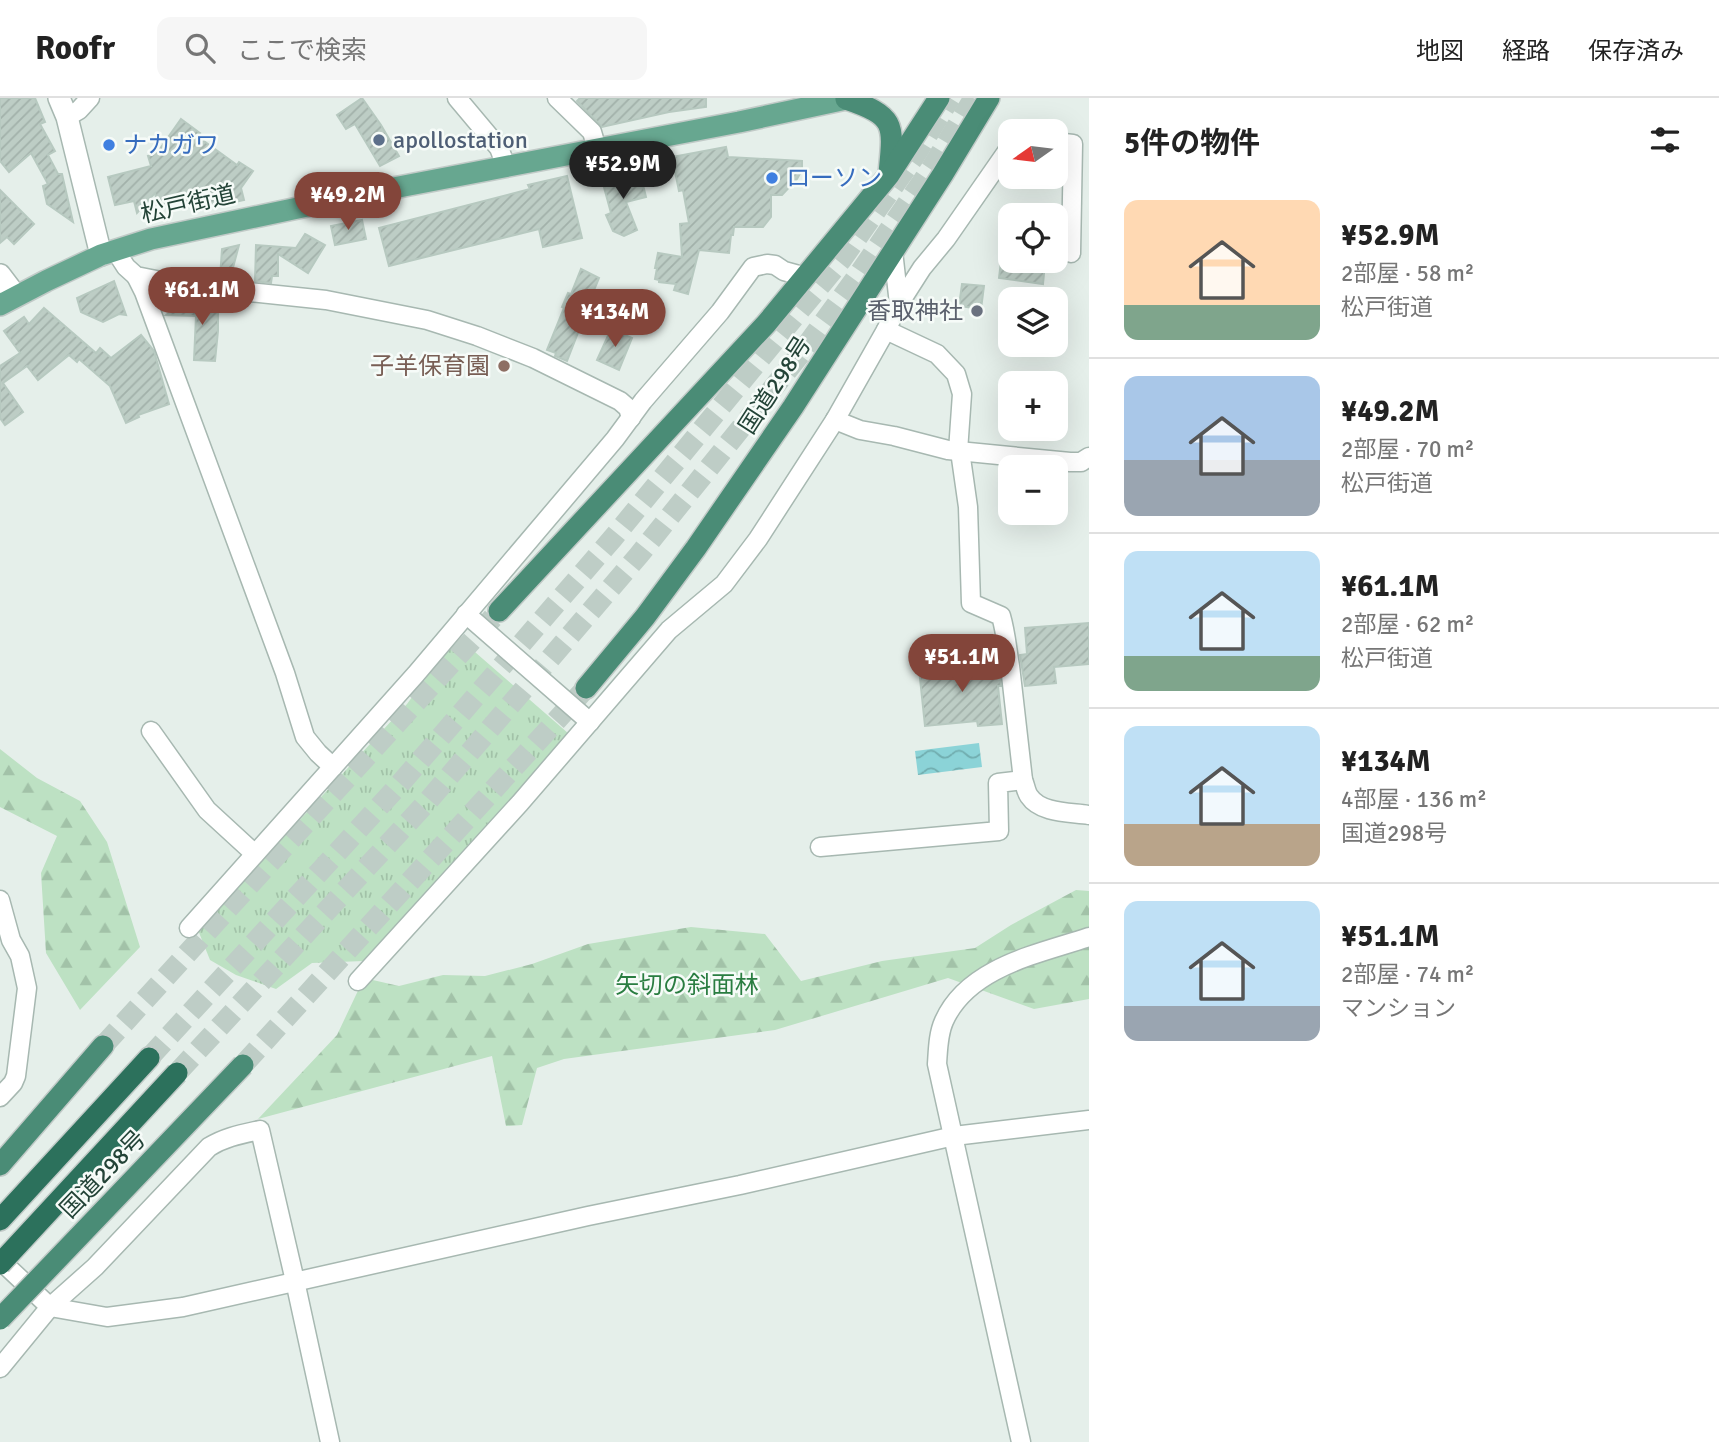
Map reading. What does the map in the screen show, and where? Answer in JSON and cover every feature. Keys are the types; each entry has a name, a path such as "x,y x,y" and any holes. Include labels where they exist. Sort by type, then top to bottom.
{"highway":[{"path":"848,98 881,114 889,123 892,138 889,175"},
{"name":"国道298号","path":"499,611 766,324 889,175 939,98"},
{"name":"国道298号","path":"586,688 645,617 696,548 793,407 989,98"},
{"path":"0,1165 103,1046"},
{"path":"0,1220 149,1058"},
{"name":"国道298号","path":"0,1321 243,1065"},
{"path":"0,1152 39,1109 81,1072"},
{"path":"0,1262 177,1073"}],"main road":[{"name":"松戸街道","path":"8,301 108,252 151,239 383,190 739,122 811,102 848,98"}],"street":[{"path":"90,98 79,110 63,107 108,252 136,276 144,292 285,673 305,737 333,766"},
{"path":"457,98 499,148 506,166"},
{"path":"557,98 592,132 597,149"},
{"path":"1068,143 1073,144 1072,253"},
{"path":"358,981 520,803 669,630 724,584 758,540 835,420 922,268 946,239 998,164"},
{"path":"893,251 899,304"},
{"path":"189,928 416,674 615,439 643,401 720,312 753,267 775,265 784,271 806,277"},
{"path":"0,275 8,301"},
{"path":"136,276 181,285 327,300 427,320 533,358 590,385 620,401 628,408 631,418"},
{"path":"886,330 937,354 956,374 962,394 959,451 968,507 971,604 1001,616 1007,637 1023,780 1029,796 1048,809 1089,815"},
{"path":"835,420 860,430 948,450 1081,462 1089,457"},
{"path":"466,614 590,722"},
{"path":"151,731 207,810 255,854"},
{"path":"820,847 999,831 998,783 1023,780"},
{"path":"0,900 11,940 20,956 27,988 16,1076 0,1097"},
{"path":"1021,1442 937,1064 940,1031 953,1005 975,983 1010,964 1089,937"},
{"path":"0,1262 50,1307 107,1317 119,1316 183,1307 954,1136 1089,1120"},
{"path":"0,1368 50,1307 95,1267 209,1147 236,1135 260,1130 330,1442"}],"green space":[{"path":"460,639 569,734 364,961 312,963 276,989 236,975 210,960 198,930 407,704 437,663"},
{"path":"0,749 37,778 80,801 107,842 140,947 80,1010 46,953 41,873 57,836 0,807"},
{"name":"矢切の斜面林","path":"1076,890 1089,891 1089,999 1034,1009 948,978 775,1030 564,1059 537,1068 522,1125 506,1126 492,1056 258,1119 337,1035 364,978 399,986 443,975 485,976 532,964 588,944 691,927 765,934 801,981 882,961 975,948"}],"water":[{"path":"979,743 982,767 918,775 915,751"}],"building":[{"path":"0,98 35,98 45,122 40,124 55,151 48,155 58,174 62,174 73,222 47,204 43,186 48,184 31,153 9,172 0,161"},
{"path":"362,98 399,156 380,166 355,124 346,129 337,115"},
{"path":"580,98 706,98 706,107 602,127 577,101"},
{"path":"181,119 200,133 197,136 237,165 239,162 253,171 241,188 244,200 230,201 195,212 191,200 158,206 155,193 137,213 134,201 115,205 108,177 151,166 148,156 157,153"},
{"path":"726,147 728,157 802,161 802,170 782,195 771,195 771,217 763,227 734,227 729,253 699,250 688,294 674,290 676,284 655,279 658,253 682,257 680,224 689,223 683,190 679,191 672,157"},
{"path":"636,170 646,197 626,202 637,230 624,236 613,231 606,215 611,213 602,180"},
{"path":"567,176 582,238 543,247 539,229 389,266 379,228 530,189 528,185"},
{"path":"0,190 34,224 14,244 7,237 0,243"},
{"path":"362,220 366,239 335,245 331,226"},
{"path":"305,234 325,245 308,273 278,254 278,276 272,276 271,283 255,281 256,245 296,248"},
{"path":"239,245 230,279 220,278 222,249"},
{"path":"581,269 599,278 577,323 581,325 567,361 547,350 564,308 562,307 568,293 571,294"},
{"path":"1000,273 1044,273 1043,284 999,278"},
{"path":"114,281 126,315 119,314 103,322 81,312 77,298"},
{"path":"962,284 984,286 981,309 959,306"},
{"path":"185,301 218,301 215,361 194,360 196,316 166,315"},
{"path":"44,308 96,353 100,348 111,358 141,335 154,351 169,404 138,415 139,417 126,423 110,386 79,359 77,362 69,355 38,380 27,366 3,383 23,412 5,425 0,418 0,366 20,353 4,331 24,317 29,324"},
{"path":"611,329 632,338 619,370 597,360"},
{"path":"1089,623 1089,664 1054,667 1056,683 1025,686 1020,655 1027,654 1025,628"},
{"path":"998,661 1002,724 978,726 977,721 925,726 919,669"}],"tunnel":[{"path":"149,1058 399,785 613,538 842,259 914,157 950,98"},
{"path":"177,1073 428,801 639,555 798,357 859,274 931,169 974,98"},
{"path":"103,1046 499,611"},
{"path":"243,1065 586,688"}],"place":[{"name":"apollostation","path":"379,140"},
{"name":"ナカガワ","path":"109,145"},
{"name":"ローソン","path":"772,178"},
{"name":"香取神社","path":"977,311"},
{"name":"子羊保育園","path":"504,366"}]}
